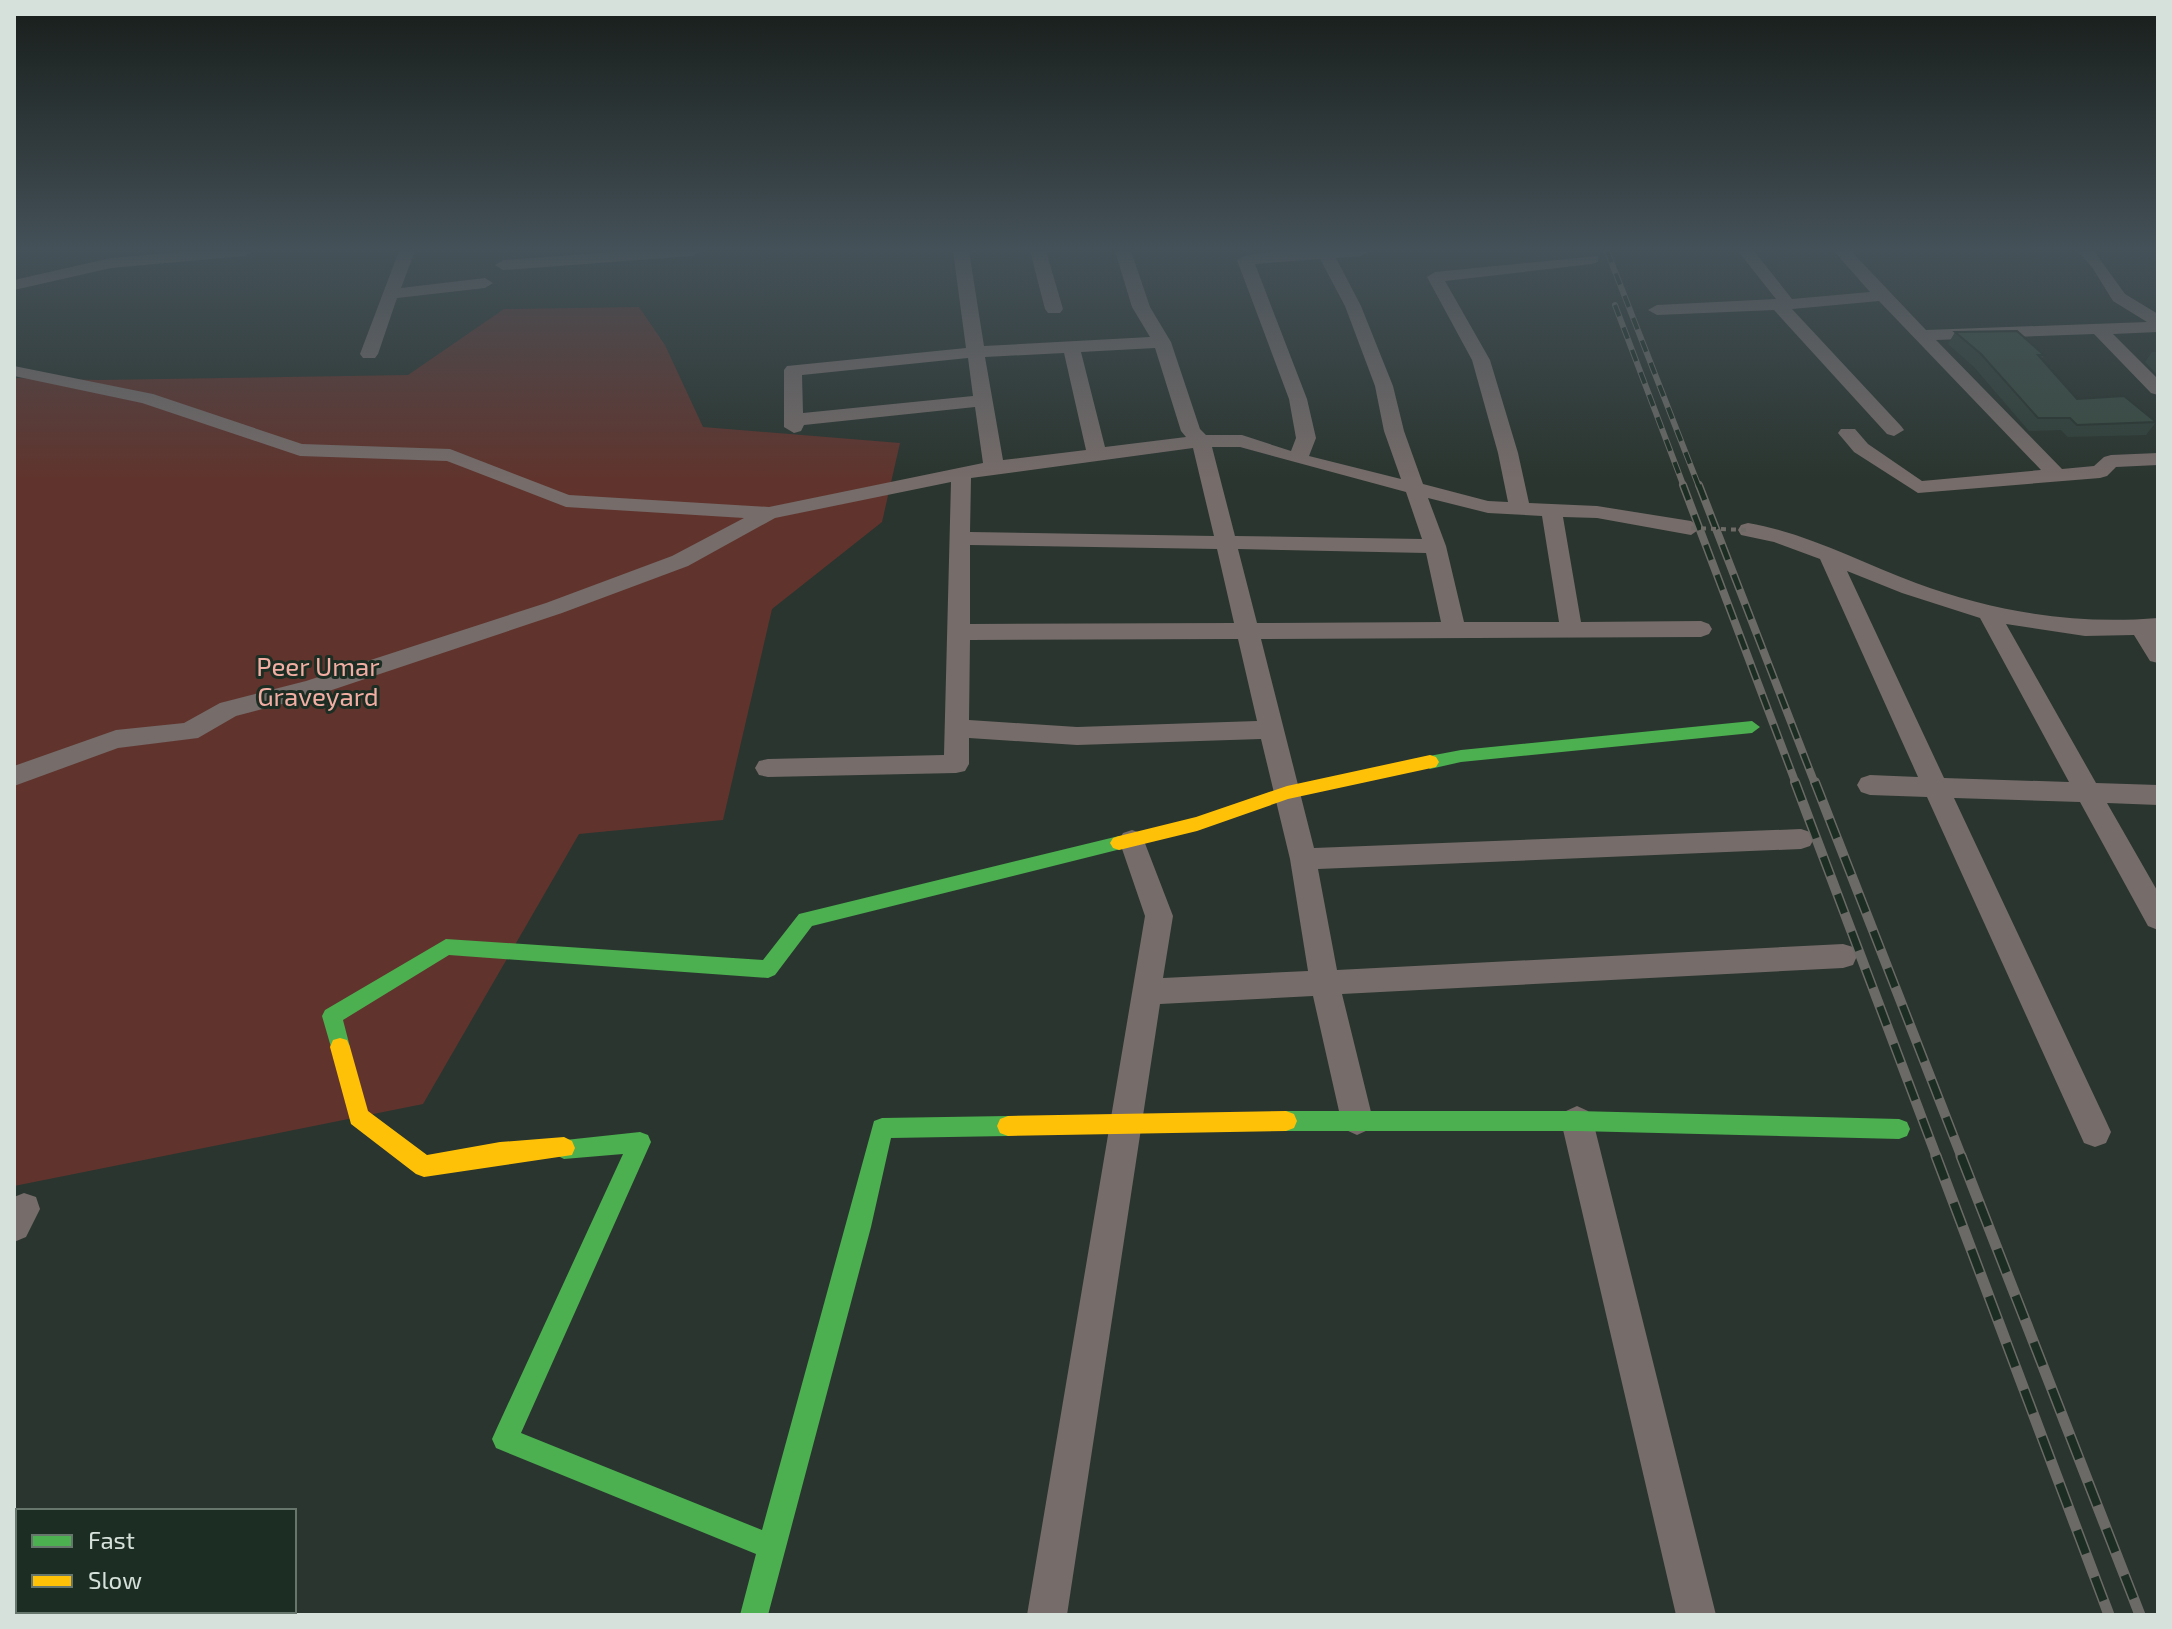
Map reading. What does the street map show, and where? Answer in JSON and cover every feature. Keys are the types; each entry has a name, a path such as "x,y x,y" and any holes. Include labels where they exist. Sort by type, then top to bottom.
{"street":[{"path":"369,354 378,327"},
{"path":"972,327 994,467"},
{"path":"1153,327 1162,342 1191,431 1201,441 1303,859 1325,983 1357,1120"},
{"path":"1271,327 1298,399 1306,438 1298,459"},
{"path":"1361,327 1384,386 1394,431 1435,546 1454,630"},
{"path":"1463,327 1481,360 1508,453 1520,510"},
{"path":"1803,327 1894,430"},
{"path":"1916,327 2057,475"},
{"path":"1925,335 2128,327"},
{"path":"2099,330 2158,389"},
{"path":"983,401 794,424 793,370 976,352 1162,342"},
{"path":"1071,346 1097,456"},
{"path":"14,371 146,398 300,450 450,455 566,501 769,513 994,467 1201,441 1242,441 1298,459 1488,507 1597,512 1691,528"},
{"path":"1848,433 1861,448 1918,487 2100,472 2111,461 2158,459"},
{"path":"768,768 956,764 961,473"},
{"path":"1552,511 1571,629"},
{"path":"14,776 116,739 189,732 229,709 309,689 554,608 680,561 769,513"},
{"path":"1748,530 1763,532 1829,556 1955,606 2064,628 2149,627 2158,655"},
{"path":"958,538 1435,546"},
{"path":"1829,556 2095,1132"},
{"path":"1988,613 2158,918"},
{"path":"957,632 1701,629"},
{"path":"771,1547 505,1439 640,1142 500,1153 424,1166 359,1117 332,1016 446,947 768,969 806,920 1197,824 1287,793 1461,756 1752,727"},
{"path":"957,728 1077,736 1271,730"},
{"path":"1870,785 2158,795"},
{"path":"1303,859 1801,839"},
{"path":"1047,1615 1159,916 1132,840"},
{"path":"1147,992 1843,956"},
{"path":"754,1615 859,1227 882,1128 1357,1120 1577,1121 1899,1129"},
{"path":"1577,1121 1696,1615"}],"path":[{"path":"1691,528 1748,530"}],"green space":[{"name":"Peer Umar Graveyard","path":"478,327 653,327 665,345 703,427 900,443 882,522 772,609 723,820 579,834 423,1104 14,1186 14,378 98,380 408,375"}],"building":[{"path":"2017,331 2044,355 2038,355 2077,399 2124,396 2156,422 2077,425 2070,418 2038,418 1981,354 1955,332"}],"railway":[{"path":"1623,327 1684,487"},
{"path":"1637,327 1699,487"},
{"path":"1683,485 1796,784"},
{"path":"1699,485 1815,784"},
{"path":"1795,782 1937,1158"},
{"path":"1815,782 1962,1158"},
{"path":"1936,1156 2109,1615"},
{"path":"1961,1156 2140,1615"}],"traffic: fast":[{"path":"1430,762 1461,756 1752,727"},
{"path":"340,1047 332,1016 446,947 768,969 806,920 1119,843"},
{"path":"1286,1121 1577,1121 1899,1129"},
{"path":"771,1547 859,1227 882,1128 1008,1126"},
{"path":"564,1148 640,1142 505,1439 771,1547 754,1615"}],"traffic: slow":[{"path":"1119,843 1197,824 1287,793 1430,762"},
{"path":"340,1047 359,1117 424,1166 500,1153 564,1148"},
{"path":"1008,1126 1286,1121"}]}
